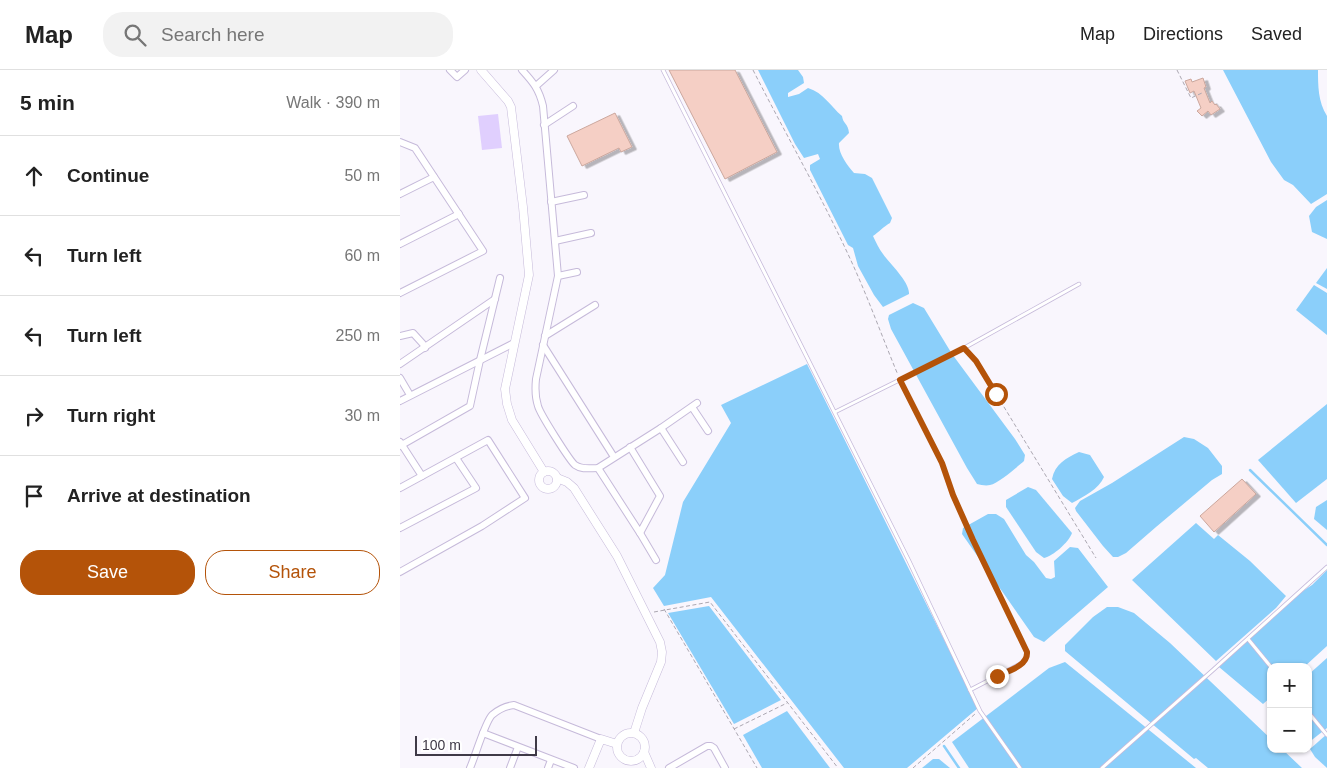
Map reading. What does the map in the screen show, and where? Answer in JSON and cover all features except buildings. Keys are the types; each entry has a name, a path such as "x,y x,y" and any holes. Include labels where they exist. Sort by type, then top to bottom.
{"street":[{"path":"450,70 457,77 465,70"},
{"path":"481,70 511,107 529,275 505,389 507,404 512,420 544,472"},
{"path":"522,70 536,86 540,94 558,276 536,380 535,393 538,408 569,458 576,465 586,469 598,468 695,405 708,431"},
{"path":"536,86 554,70"},
{"path":"544,125 573,106"},
{"path":"400,292 483,251 414,148 401,143"},
{"path":"400,194 434,177"},
{"path":"551,202 584,195"},
{"path":"400,244 459,214"},
{"path":"555,241 591,233"},
{"path":"558,276 577,272"},
{"path":"422,476 401,444 470,406 500,278"},
{"path":"400,364 495,299"},
{"path":"545,336 596,306"},
{"path":"400,336 413,333 425,348"},
{"path":"400,401 514,343"},
{"path":"543,345 614,457"},
{"path":"400,378 410,395"},
{"path":"661,428 683,462"},
{"path":"400,488 488,440 525,498 482,526 400,572"},
{"path":"630,447 660,496 640,533"},
{"path":"400,528 476,488 456,458"},
{"path":"598,468 656,560"},
{"path":"557,478 555,485 545,488 539,479 542,473 547,471 554,473 557,478 567,482 574,488 617,556 660,642 661,662 634,733"},
{"path":"470,768 491,716 503,707 514,706 617,744"},
{"path":"483,733 574,768"},
{"path":"644,752 639,759 625,759 618,753 617,744 625,734 634,733 642,738 644,752 652,768"},
{"path":"589,768 601,739"},
{"path":"669,768 707,746 714,748 725,768"},
{"path":"510,768 518,747"},
{"path":"548,768 551,760"}],"lane":[{"path":"663,70 909,561 980,710 1020,768"},
{"path":"835,412 964,348 1079,284"},
{"path":"900,380 942,463 953,495 973,540 1027,652 1024,662 970,690"},
{"path":"1102,768 1327,567"},
{"path":"1248,639 1268,663"},
{"path":"1312,717 1327,735"}],"path":[{"path":"753,70 791,144 804,165 848,254 900,380"},
{"path":"1177,70 1191,98 1202,93"},
{"path":"964,348 976,361 1096,558"},
{"path":"647,614 664,609 710,602 838,768"},
{"path":"664,609 757,768"},
{"path":"734,728 787,702"},
{"path":"913,768 980,710"}],"shaded area":[{"path":"498,114 502,148 482,150 478,116"}],"water":[{"path":"758,70 798,70 803,77 804,83 788,93 788,97 799,94 808,88 814,90 823,96 842,116 849,133 839,143 841,155 854,173 865,174 872,178 892,218 890,223 873,236 882,252 903,279 909,294 883,307 874,295 858,266 853,248 848,245 810,170 810,165 820,159 818,154 804,158"},
{"path":"1223,70 1318,70 1320,99 1327,116 1327,194 1311,204 1293,185 1284,180 1271,162"},
{"path":"1327,200 1327,239 1312,232 1309,216 1316,207"},
{"path":"1327,268 1327,289 1316,283"},
{"path":"1314,285 1327,293 1327,335 1296,310"},
{"path":"913,303 924,308 952,354 1025,455 1024,461 994,484 977,484 891,329 888,319 889,315"},
{"path":"807,364 978,708 907,768 844,768 711,597 664,606 653,588 665,575 683,502 731,423 721,405"},
{"path":"1327,404 1327,479 1296,503 1258,460"},
{"path":"1184,437 1194,439 1208,448 1222,466 1222,474 1212,480 1126,553 1113,557 1075,508 1080,501"},
{"path":"1079,452 1090,455 1104,477 1095,489 1072,503 1063,496 1052,479 1058,465"},
{"path":"1028,487 1036,490 1072,533 1060,548 1052,555 1044,558 1036,552 1006,507 1006,500"},
{"path":"1327,500 1327,530 1314,519 1316,507"},
{"path":"988,514 996,514 1004,519 1026,555 1046,578 1051,579 1055,577 1054,561 1070,547 1078,548 1108,587 1044,642 1034,637 962,534 963,528"},
{"path":"1196,523 1214,539 1218,535 1250,561 1286,596 1276,608 1216,661 1132,580"},
{"path":"1327,570 1327,646 1308,663 1267,663 1267,700 1263,704 1219,667 1292,598 1312,585"},
{"path":"709,606 781,700 734,724 668,613"},
{"path":"1107,607 1118,607 1134,613 1170,643 1267,735 1267,753 1286,753 1302,768 1208,768 1196,758 1194,759 1065,651 1065,645 1093,617"},
{"path":"1327,658 1327,728 1312,740 1312,708 1312,671"},
{"path":"1065,662 1196,768 969,768 952,742 1049,668"},
{"path":"787,711 830,768 762,768 743,735"},
{"path":"1327,734 1327,768 1315,757 1312,747"},
{"path":"933,759 939,759 950,768 922,768"}],"waterway":[{"path":"1250,470 1327,545"},
{"path":"944,746 959,768"}],"route":[{"path":"996,394 976,361 964,348 900,380 942,463 953,495 973,540 1027,652 1024,662 997,676"}]}
